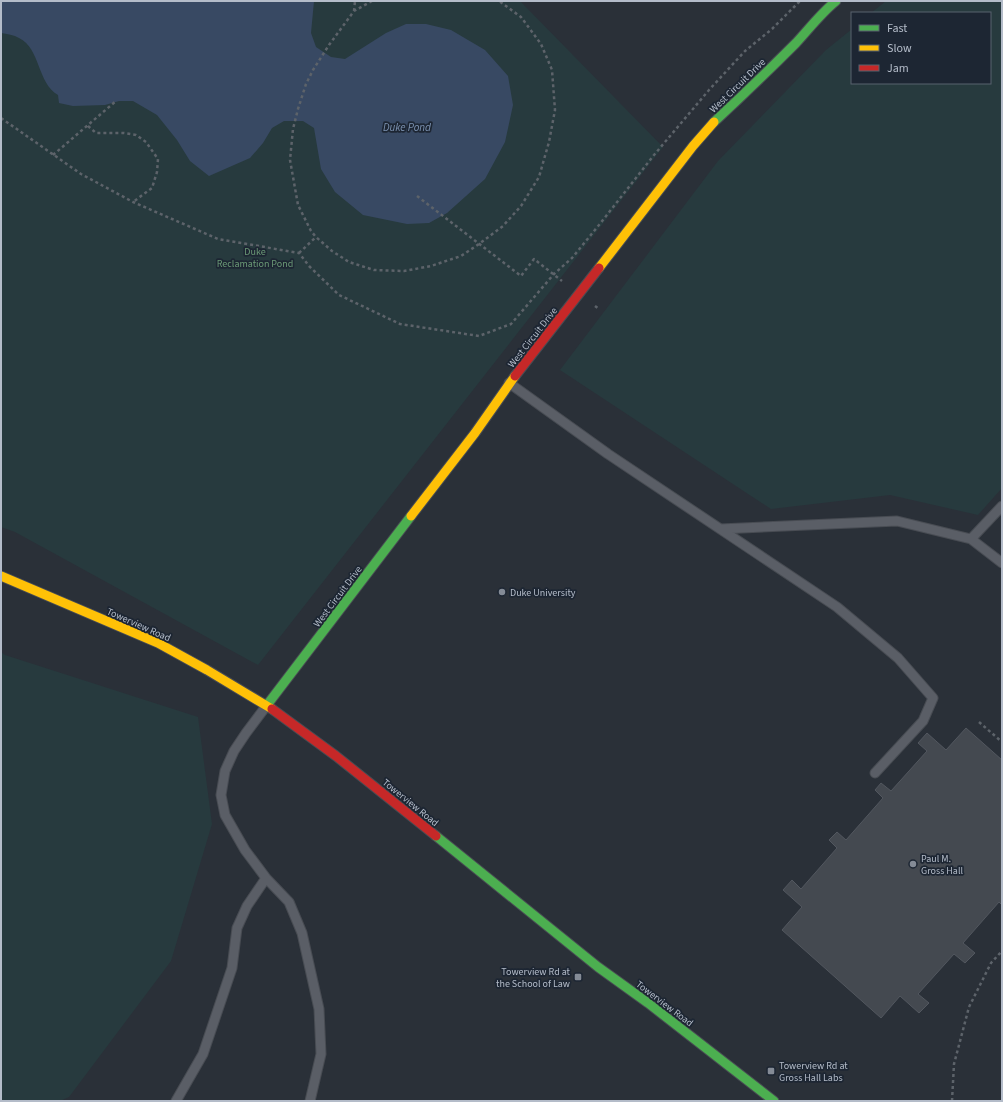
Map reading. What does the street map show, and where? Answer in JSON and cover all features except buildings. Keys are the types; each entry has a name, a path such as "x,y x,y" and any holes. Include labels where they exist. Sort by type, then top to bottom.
{"street":[{"name":"West Circuit Drive","path":"267,705 440,480 509,383 693,146 713,123 752,87 825,10 836,1"},
{"name":"Towerview Road","path":"1,576 158,643 267,705 342,761 598,967 648,1003 774,1101"}],"lane":[{"path":"509,383 608,454 837,607 898,658 933,698 923,721 875,773"},
{"path":"971,539 1002,506"},
{"path":"720,529 897,521 971,539 1002,563"},
{"path":"267,705 246,732 234,751 226,771 221,795 225,815 245,850 266,878 289,902 302,933 319,1009 321,1054 310,1101"},
{"path":"176,1101 203,1054 232,968 237,928 247,906 266,878"}],"path":[{"path":"354,11 355,1"},
{"path":"372,1 354,11 336,34 313,70 306,84 298,109 293,129 290,160 298,205 311,231 316,237 348,262 374,270 404,271 431,266 461,256 479,244 503,226 517,211 539,177 549,142 555,110 552,70 541,44 521,18 498,1"},
{"path":"53,156 116,101"},
{"path":"1,118 53,156 133,202 218,239 299,253 309,266 340,295 400,324 479,336 511,324 554,274 534,259 521,276 417,196"},
{"path":"88,126 96,134 124,133 136,135 146,142 158,159 157,172 152,188 133,202"},
{"path":"299,253 316,237"},
{"path":"979,722 1002,742"},
{"path":"952,1101 954,1064 969,1007 991,963 1002,951"}],"green space":[{"name":"Duke Reclamation Pond","path":"1,1 520,1 663,147 258,665 15,532 1,527"},
{"path":"886,1 1002,1 1002,488 978,515 890,495 771,509 560,370 718,161 826,50 851,30 851,84 991,84 991,12 872,12"},
{"path":"1,652 5,655 198,717 212,824 171,961 69,1097 60,1101 1,1101"}],"water":[{"name":"Duke Pond","path":"1,1 314,1 311,33 316,47 331,57 345,59 386,33 406,24 426,24 451,30 485,50 508,76 513,105 505,142 485,179 447,213 429,223 407,224 363,215 335,192 321,169 314,128 303,121 284,121 272,128 263,143 250,158 209,176 190,161 177,140 157,115 133,101 119,101 105,105 73,106 59,103 58,95 51,90 46,83 31,50 26,43 15,36 1,33"}],"traffic: fast":[{"path":"714,122 786,53 836,1"},
{"path":"267,705 411,516"},
{"path":"436,836 598,967 648,1003 774,1101"}],"traffic: slow":[{"path":"599,268 693,146 714,122"},
{"path":"411,516 475,433 515,376"},
{"path":"1,576 158,643 272,709"}],"traffic: jam":[{"path":"515,376 599,268"},
{"path":"272,709 336,756 436,836"}],"place":[{"name":"Duke University","path":"502,592"},
{"name":"Paul M. Gross Hall","path":"913,864"},
{"name":"Towerview Rd at the School of Law","path":"578,977"},
{"name":"Towerview Rd at Gross Hall Labs","path":"771,1071"}]}
